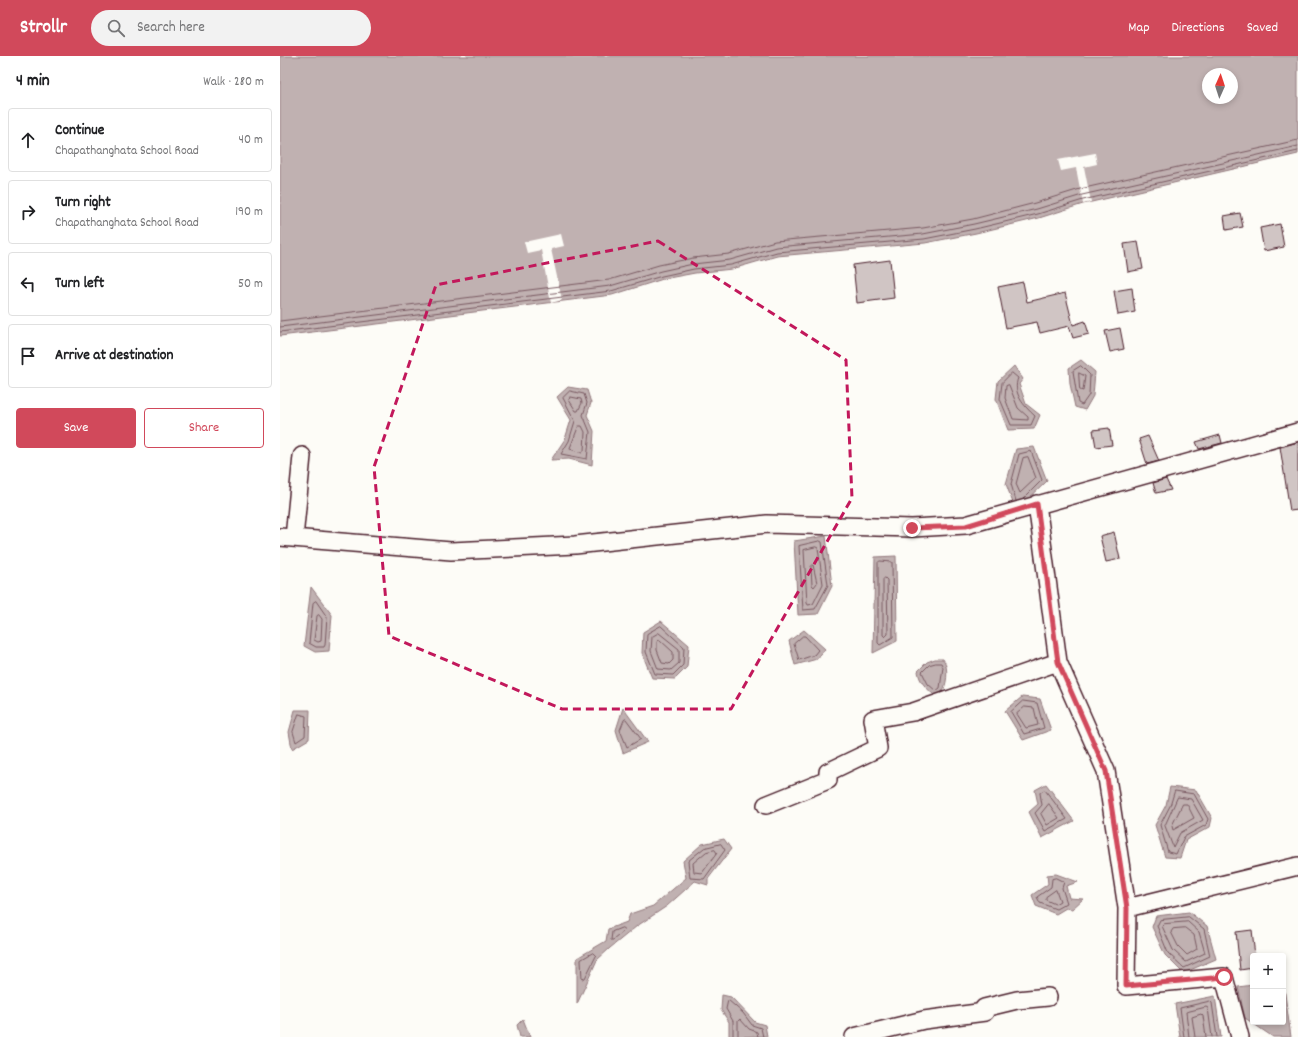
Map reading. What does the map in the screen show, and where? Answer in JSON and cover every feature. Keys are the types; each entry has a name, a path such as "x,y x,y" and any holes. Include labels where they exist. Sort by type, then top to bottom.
{"street":[{"path":"302,456 287,537 458,550 575,545 767,524 912,528 966,526 1037,504 1298,432"},
{"path":"1037,504 1058,662 1106,771 1127,908 1126,986 1224,977 1240,1037"},
{"path":"766,805 828,780 828,772 878,748 874,719 913,712 1058,662"},
{"path":"1127,908 1298,866"},
{"path":"854,1037 924,1020 985,1012 984,1008 1002,1003 1048,997"}],"highlighted area":[{"path":"658,241 846,360 852,498 731,709 562,709 389,636 374,467 436,285"}],"water":[{"path":"280,56 1298,56 1298,154 1083,204 1039,218 976,233 925,243 777,256 732,269 695,273 663,279 612,295 280,336"},
{"path":"1081,360 1095,372 1093,396 1085,410 1075,407 1070,384 1069,368"},
{"path":"1014,366 1023,379 1019,384 1026,404 1040,415 1034,429 1008,430 996,399 998,381"},
{"path":"568,387 587,390 591,403 587,415 594,431 592,465 569,459 551,460 565,439 571,420 557,397"},
{"path":"1034,447 1047,481 1016,511 1006,484 1016,449"},
{"path":"826,536 832,586 818,614 798,615 794,541"},
{"path":"896,556 897,641 873,653 875,557"},
{"path":"311,587 332,615 329,651 315,652 304,646"},
{"path":"661,621 689,645 687,667 675,679 652,678 642,653 643,632"},
{"path":"804,630 825,649 817,659 795,665 789,641"},
{"path":"935,659 943,659 947,672 946,683 939,695 934,695 926,687 921,681 918,671 927,662"},
{"path":"1022,697 1040,699 1051,730 1023,740 1005,711"},
{"path":"623,708 648,742 623,753 616,730"},
{"path":"295,710 310,710 309,739 292,749 289,732"},
{"path":"1046,784 1074,821 1042,838 1029,812 1038,804 1035,790"},
{"path":"1170,787 1196,790 1212,818 1210,827 1186,840 1180,858 1165,857 1155,825 1166,805"},
{"path":"724,839 731,849 708,879 708,885 695,881 667,906 637,926 610,948 597,960 577,1004 577,958 606,941 608,929 627,922 630,914 653,906 686,878 683,861 702,844"},
{"path":"1056,874 1078,882 1066,886 1069,898 1083,899 1072,909 1066,908 1056,914 1036,906 1032,895 1048,884 1047,875"},
{"path":"1189,912 1207,926 1216,959 1183,973 1165,955 1152,927 1156,916"},
{"path":"1250,985 1250,1021 1245,1018 1238,987"},
{"path":"722,995 731,997 755,1022 765,1025 767,1036 729,1037 729,1022 721,1010"},
{"path":"1215,996 1221,1037 1180,1037 1175,1004"},
{"path":"1286,1001 1291,1037 1273,1037 1255,1025 1286,1025"},
{"path":"523,1019 530,1037 520,1037 517,1025"}],"pier":[{"path":"1095,153 1097,164 1084,167 1091,202 1083,204 1076,168 1061,171 1058,160"},
{"path":"561,234 564,246 551,249 562,300 551,303 541,250 527,253 524,242"}],"building":[{"path":"1240,213 1243,227 1226,230 1224,216"},
{"path":"1280,224 1284,247 1264,251 1260,228"},
{"path":"1138,242 1143,269 1128,272 1124,244"},
{"path":"890,260 894,298 857,303 853,265"},
{"path":"1023,282 1027,302 1065,293 1073,325 1085,321 1089,334 1073,338 1069,326 1040,333 1037,322 1006,328 998,287"},
{"path":"1132,288 1135,312 1118,315 1114,291"},
{"path":"1120,328 1124,349 1110,352 1105,331"},
{"path":"1109,428 1112,445 1096,447 1093,430"},
{"path":"1220,435 1222,443 1199,449 1196,442"},
{"path":"1148,436 1159,461 1147,464 1139,439"},
{"path":"1298,442 1298,510 1290,511 1280,447"},
{"path":"1166,479 1171,490 1156,493 1153,483"},
{"path":"1114,532 1120,559 1106,562 1100,536"},
{"path":"1252,930 1255,953 1250,953 1250,968 1240,970 1236,932"}],"route":[{"path":"912,528 966,526 1037,504 1058,662 1106,771 1127,908 1126,986 1224,977"}]}
